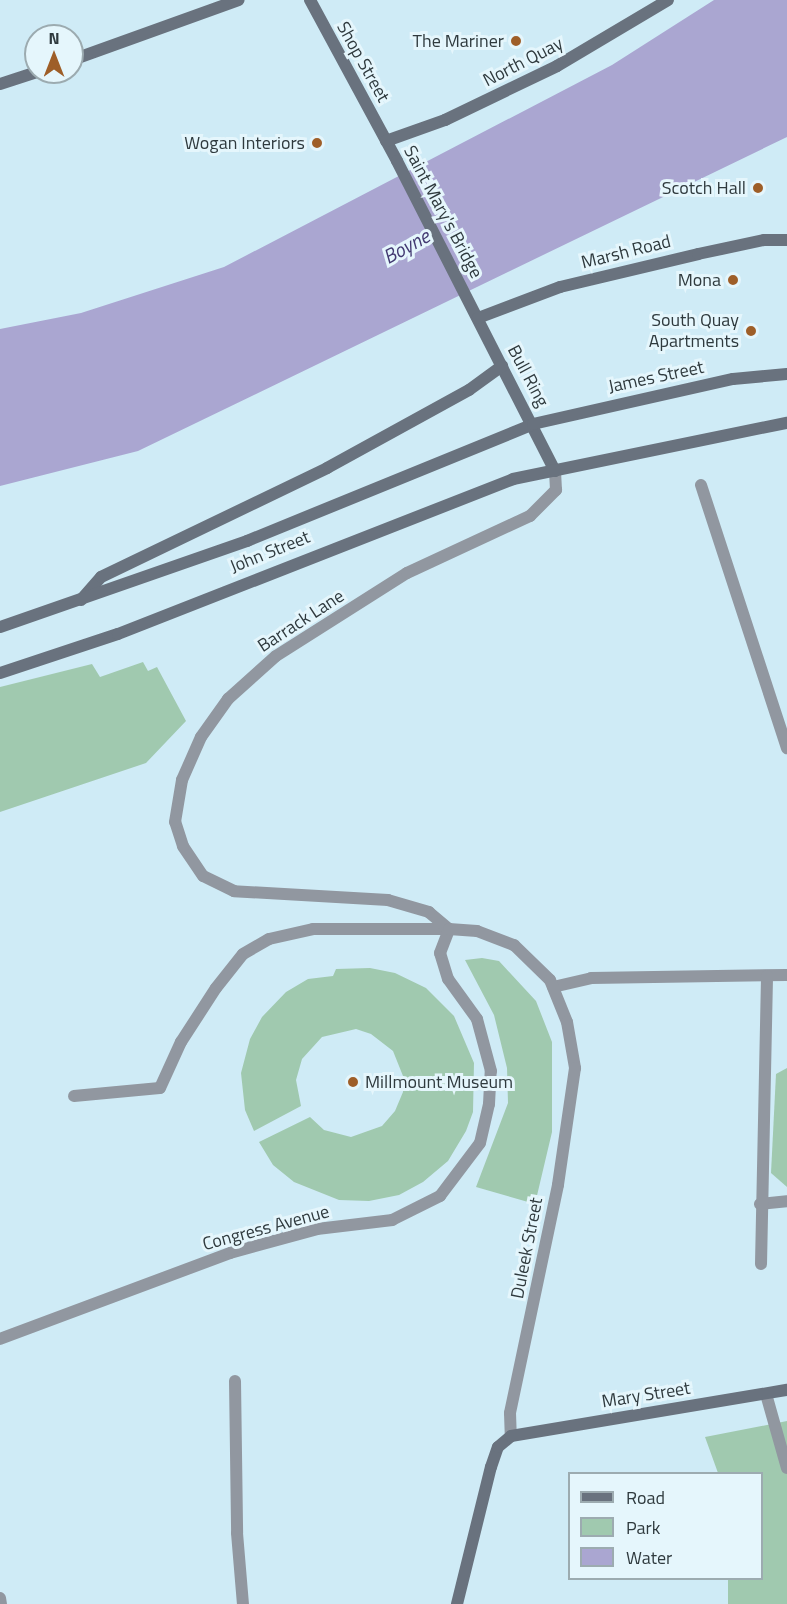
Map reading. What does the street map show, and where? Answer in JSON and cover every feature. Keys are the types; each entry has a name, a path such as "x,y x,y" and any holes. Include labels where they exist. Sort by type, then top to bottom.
{"main road":[{"path":"84,56 239,0"},
{"name":"Shop Street","path":"310,0 386,141"},
{"name":"North Quay","path":"386,141 445,120 557,66 668,0"},
{"path":"0,84 24,76"},
{"name":"Saint Mary's Bridge","path":"386,141 469,299"},
{"name":"Marsh Road","path":"478,318 560,287 764,240 787,240"},
{"name":"Bull Ring","path":"469,299 555,471"},
{"path":"80,601 101,577 327,468 470,390 502,366"},
{"name":"James Street","path":"533,424 733,379 787,374"},
{"path":"555,471 787,423"},
{"name":"John Street","path":"0,627 247,541 533,424"},
{"name":"John Street","path":"0,673 118,634 513,479 555,471"},
{"name":"Mary Street","path":"511,1436 787,1390"},
{"path":"457,1604 490,1467 498,1447 511,1436"}],"street":[{"name":"Barrack Lane","path":"449,929 429,912 388,900 234,891 203,876 183,846 175,822 182,780 201,737 228,699 276,656 407,573 530,516 556,490 555,471"},
{"path":"701,485 787,748"},
{"path":"74,1096 160,1088 181,1042 216,988 243,954 269,939 313,929 449,929"},
{"name":"Duleek Street","path":"449,929 477,931 514,945 553,987 567,1022 575,1068 558,1185 510,1413 511,1436"},
{"name":"Congress Avenue","path":"0,1339 230,1253 317,1229 392,1220 440,1196 480,1143 489,1104 491,1071 477,1019 448,979 440,953 449,929"},
{"path":"553,987 591,978 787,975"},
{"path":"761,1264 760,1204 767,976"},
{"path":"760,1204 787,1201"},
{"path":"235,1381 243,1604"},
{"path":"766,1394 787,1468"},
{"path":"0,1598 1,1604"}],"green space":[{"path":"143,662 148,671 157,667 186,721 146,763 0,812 0,687 92,664 100,677"},
{"path":"482,958 499,961 536,1001 552,1042 552,1132 535,1204 476,1187 508,1103 507,1068 494,1015 465,960"},
{"path":"370,968 395,973 426,988 454,1016 474,1063 473,1112 466,1131 448,1161 423,1182 399,1195 369,1201 339,1200 294,1182 273,1165 259,1142 310,1117 324,1130 351,1137 382,1126 395,1111 403,1092 403,1076 393,1051 371,1034 356,1029 322,1037 302,1059 296,1080 301,1106 254,1131 245,1110 241,1073 250,1039 262,1017 286,992 308,979 333,976 336,969"},
{"path":"787,1068 787,1187 771,1173 776,1074"},
{"path":"787,1421 787,1604 728,1604 728,1580 763,1580 763,1472 718,1472 705,1437"}],"water":[{"name":"Boyne","path":"714,0 787,0 787,137 138,451 0,486 0,329 81,313 224,267 612,65"}],"place":[{"name":"The Mariner","path":"516,41"},
{"name":"Wogan Interiors","path":"317,143"},
{"name":"Scotch Hall","path":"758,188"},
{"name":"Mona","path":"733,280"},
{"name":"South Quay Apartments","path":"751,331"},
{"name":"Millmount Museum","path":"353,1082"}]}
